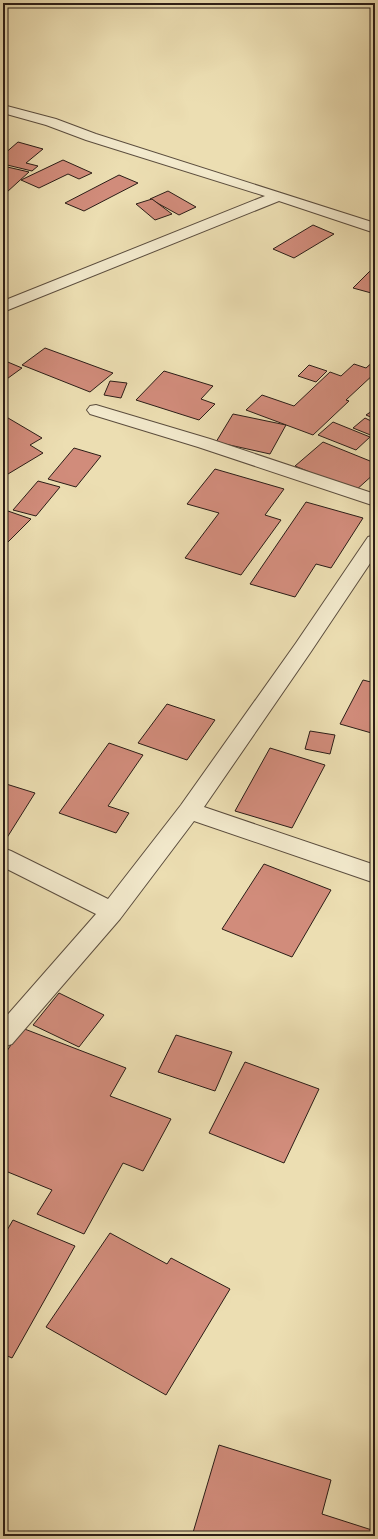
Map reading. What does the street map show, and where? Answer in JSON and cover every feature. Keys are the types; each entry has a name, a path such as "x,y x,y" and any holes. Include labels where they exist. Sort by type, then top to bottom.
{"street":[{"path":"3,109 51,122 91,138 279,196 375,228"},
{"path":"3,307 279,196"},
{"path":"96,410 204,443 375,500"},
{"path":"3,1037 112,912 189,811 303,648 375,541"},
{"path":"189,811 375,874"},
{"path":"3,857 112,912"}],"building":[{"path":"18,142 43,149 26,163 38,166 32,171 3,164 3,155"},
{"path":"63,160 92,173 79,179 68,174 39,188 21,180"},
{"path":"3,166 29,172 7,192 3,192"},
{"path":"119,175 138,183 84,211 65,203"},
{"path":"168,191 196,207 179,215 150,199"},
{"path":"152,199 172,214 155,220 136,204"},
{"path":"313,225 334,234 294,258 273,249"},
{"path":"375,266 375,294 353,288"},
{"path":"45,348 113,373 90,392 22,365"},
{"path":"3,360 22,368 4,381 3,381"},
{"path":"375,360 375,373 346,400 349,401 313,435 246,410 262,395 294,406 330,372 341,376 354,364 366,368"},
{"path":"309,365 327,371 316,382 298,376"},
{"path":"164,371 213,386 201,399 215,404 199,420 136,400"},
{"path":"110,381 127,383 121,398 104,395"},
{"path":"375,409 375,419 366,415"},
{"path":"233,414 286,425 270,454 216,442"},
{"path":"3,415 42,438 30,445 43,453 3,477"},
{"path":"365,418 375,423 375,434 373,436 353,428"},
{"path":"333,422 370,437 356,450 318,435"},
{"path":"323,442 375,463 375,473 355,491 295,466"},
{"path":"74,448 101,456 76,487 48,479"},
{"path":"215,469 284,489 265,515 281,520 241,575 185,558 219,513 187,504"},
{"path":"38,481 60,487 36,516 13,510"},
{"path":"306,502 363,518 331,568 316,564 295,597 250,584"},
{"path":"5,510 31,519 3,547 3,512"},
{"path":"363,680 375,683 375,734 340,724"},
{"path":"167,704 215,720 187,760 138,743"},
{"path":"310,731 335,735 330,754 305,749"},
{"path":"109,743 143,755 108,806 129,813 116,833 59,813"},
{"path":"270,748 325,765 292,828 235,811"},
{"path":"3,783 35,793 3,844"},
{"path":"264,864 331,890 292,957 222,929"},
{"path":"59,993 104,1015 79,1047 33,1025"},
{"path":"22,1028 126,1068 110,1096 171,1119 143,1171 123,1163 84,1234 37,1214 52,1190 3,1170 3,1057"},
{"path":"176,1035 232,1052 215,1091 158,1072"},
{"path":"245,1062 319,1089 284,1163 209,1133"},
{"path":"13,1220 75,1246 12,1358 3,1354 3,1237"},
{"path":"110,1233 167,1264 171,1258 230,1289 166,1395 46,1327"},
{"path":"219,1445 331,1480 322,1514 375,1531 375,1536 192,1536"}]}
